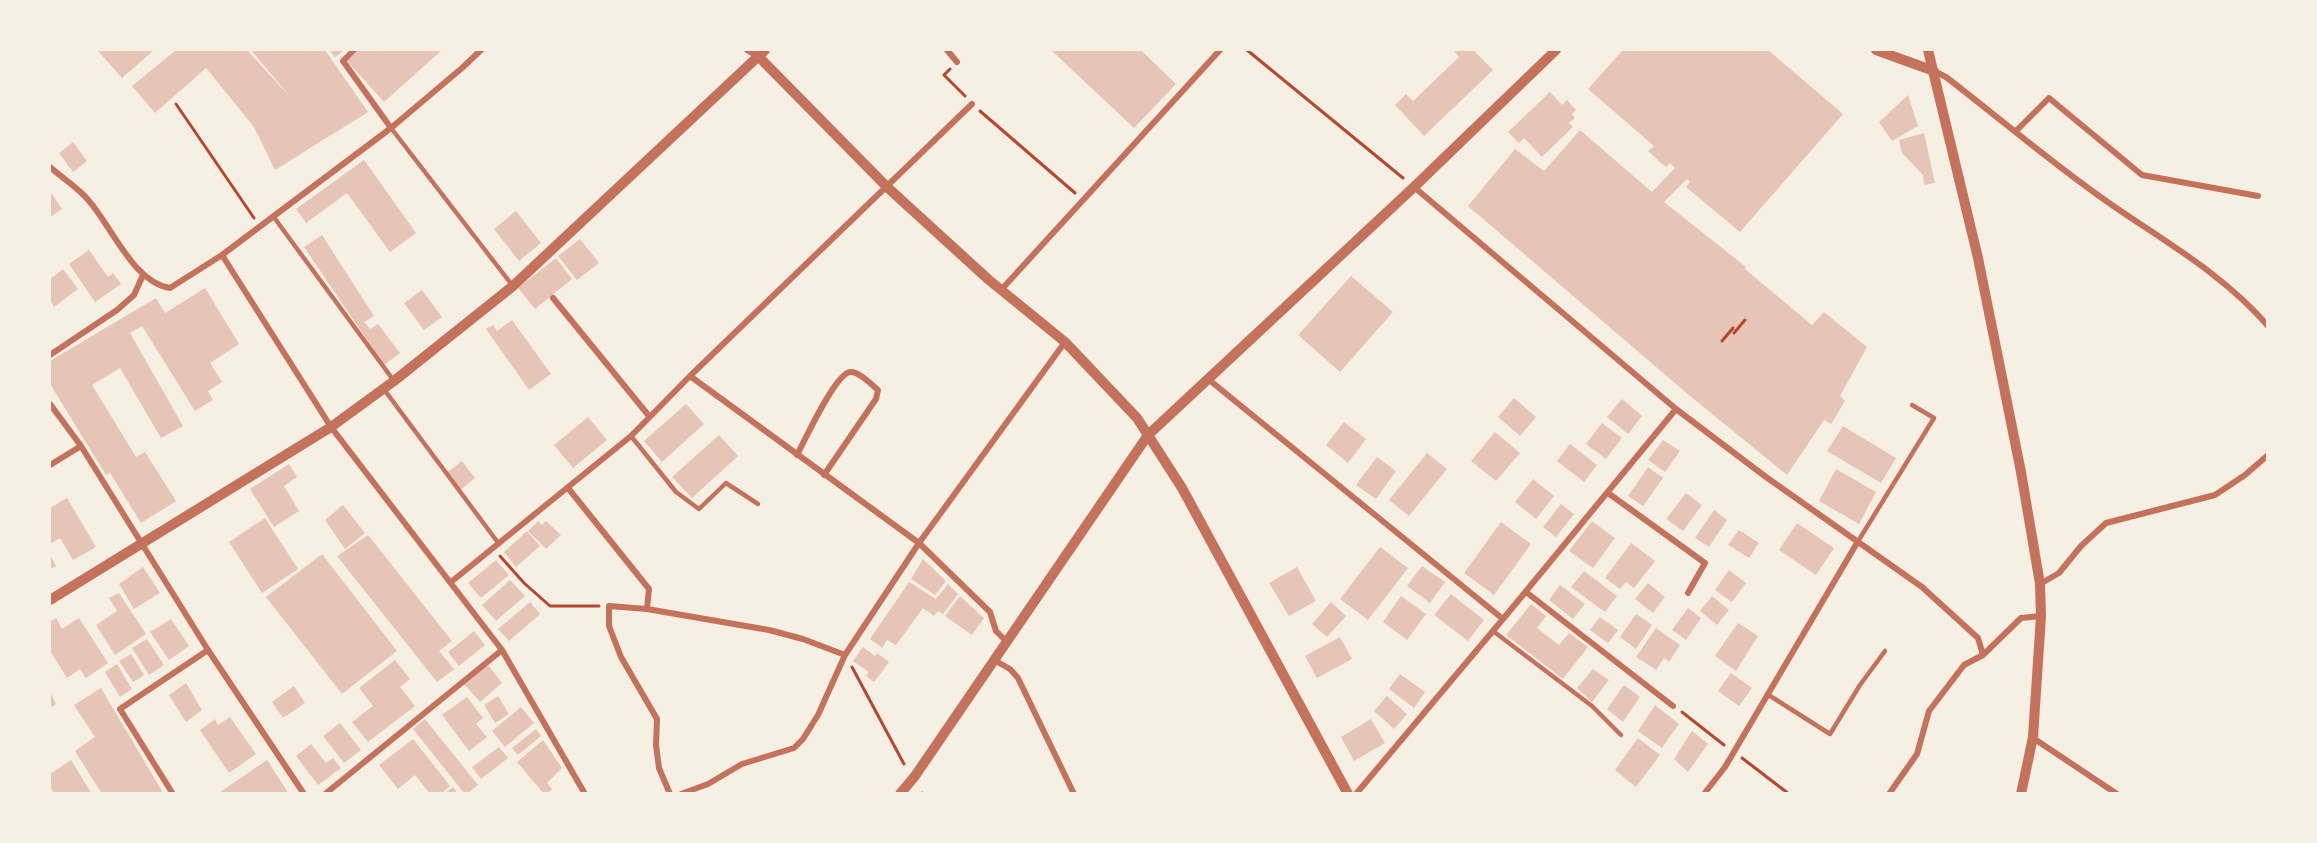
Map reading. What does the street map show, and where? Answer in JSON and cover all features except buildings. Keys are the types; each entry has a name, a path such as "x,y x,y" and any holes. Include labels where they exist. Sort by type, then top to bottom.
{"street":[{"path":"354,50 343,61 391,128"},
{"path":"50,167 88,199 143,275 159,286 170,288 222,255 391,128 481,50"},
{"path":"747,50 762,53 887,187 1001,290 1065,342 1137,418 1182,488 1348,794"},
{"path":"947,50 957,62"},
{"path":"1001,290 1220,50"},
{"path":"900,794 915,776 1148,435 1414,187 1556,50"},
{"path":"1876,50 1946,77 2100,196 2230,289 2251,306 2268,326"},
{"path":"1928,50 1978,258 2021,472 2040,584 2041,616 2032,737 2021,794"},
{"path":"50,600 331,427 394,381 513,286 762,53"},
{"path":"2016,131 2049,98 2142,175 2258,196"},
{"path":"451,582 631,436 690,376 972,104"},
{"path":"1414,187 1676,409 1857,543 1922,587 1978,638 1983,655"},
{"path":"222,255 331,427 502,651 585,794"},
{"path":"50,355 117,310 134,295 143,275"},
{"path":"553,298 649,416"},
{"path":"681,794 708,784 742,764 794,748 803,739 818,715 846,655 919,543 1065,342"},
{"path":"797,455 834,387 843,376 850,372 856,373 878,390 876,399 824,475"},
{"path":"690,376 919,543 990,612 996,631 1006,641"},
{"path":"1208,379 1503,619"},
{"path":"50,404 81,446 208,650 304,794"},
{"path":"1356,794 1676,409"},
{"path":"50,465 81,446"},
{"path":"2040,584 2059,573 2081,546 2106,524 2215,495 2245,475 2268,454"},
{"path":"568,488 649,589 647,609"},
{"path":"1608,493 1705,563 1688,593"},
{"path":"1704,794 1725,767 1857,543"},
{"path":"1526,591 1673,706"},
{"path":"670,794 659,768 656,745 657,719 621,657 609,626 609,606 647,609 769,630 803,639 846,655"},
{"path":"1889,794 1917,754 1929,711 1964,665 1983,655 2021,618 2041,616"},
{"path":"172,794 120,709 208,650"},
{"path":"325,794 502,651"},
{"path":"994,660 1010,669 1017,678 1074,794"},
{"path":"2032,737 2117,794"}],"lane":[{"path":"391,128 513,286"},
{"path":"273,216 394,381"},
{"path":"383,388 496,546"},
{"path":"1857,543 1934,418 1912,405"},
{"path":"631,436 676,492 699,509 726,483 758,504"},
{"path":"1493,631 1592,706 1621,735"},
{"path":"1767,694 1830,734 1860,685 1885,651"}],"path":[{"path":"1246,50 1414,187"},
{"path":"957,62 944,75 972,104 1083,200"},
{"path":"176,104 260,227"},
{"path":"1734,333 1745,320"},
{"path":"1722,341 1733,328"},
{"path":"496,546 524,584 550,606 609,606"},
{"path":"846,655 904,764"},
{"path":"1673,706 1789,794"}]}
